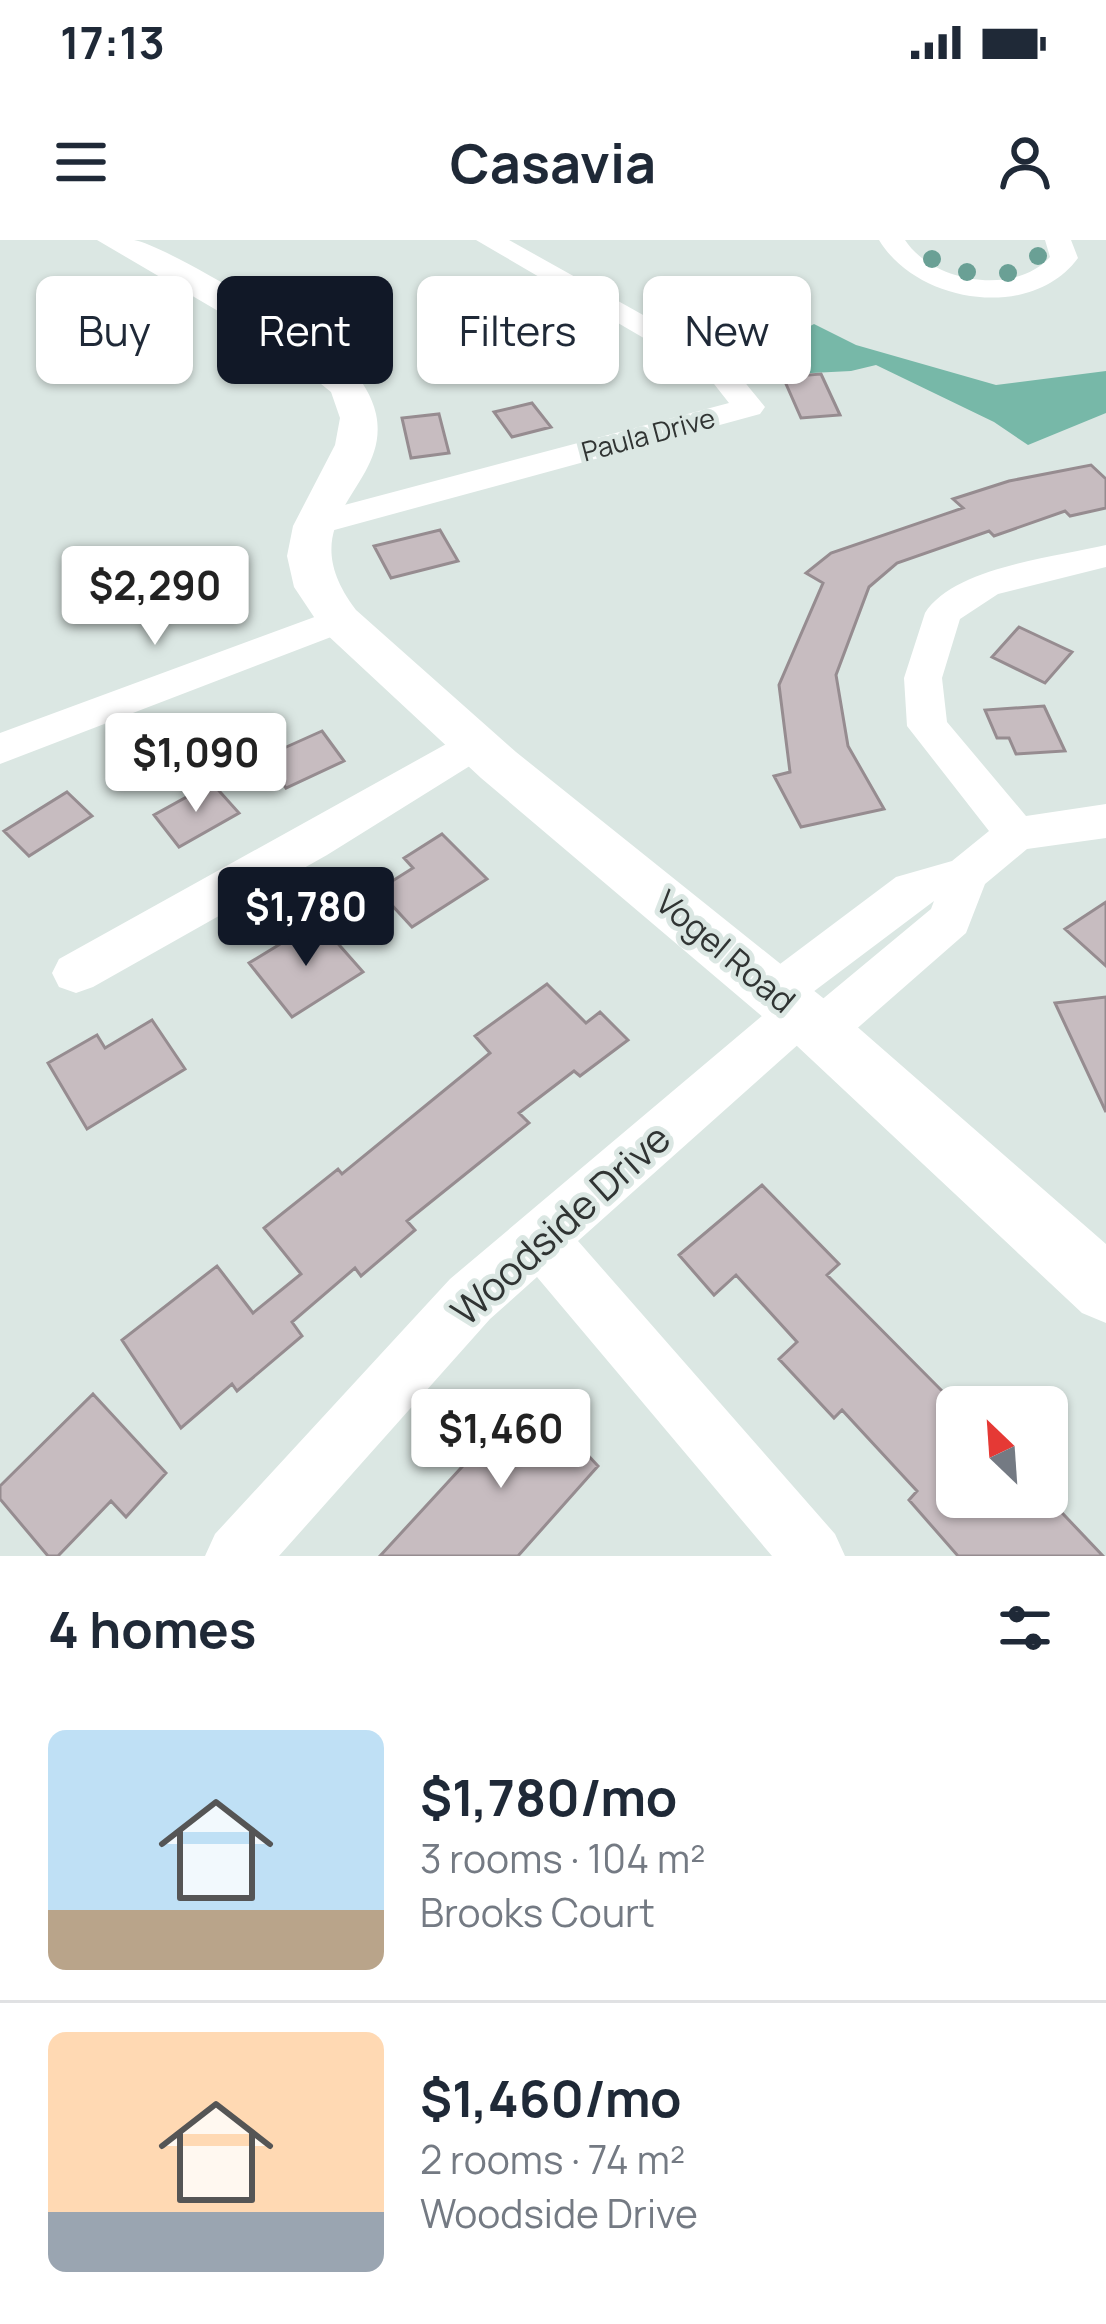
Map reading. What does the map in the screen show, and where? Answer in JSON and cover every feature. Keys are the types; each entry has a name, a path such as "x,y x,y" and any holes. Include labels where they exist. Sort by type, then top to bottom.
{"street":[{"path":"113,240 288,339 331,369 348,388 357,406 359,429 315,524"},
{"name":"Paula Drive","path":"315,524 749,407 718,369 489,240"},
{"path":"892,240 898,256 933,277 994,287 1030,284 1057,271 1064,258 1058,240"},
{"name":"Vogel Road","path":"315,524 307,548 309,576 339,620 475,743 799,1012 1106,1289"},
{"path":"1106,556 986,585 944,613 922,678 927,725 1016,834 1106,821"},
{"path":"0,749 339,620"},
{"path":"76,973 312,842 475,743"},
{"name":"Woodside Drive","path":"237,1556 470,1299 799,1012 950,920 966,874 1016,834"},
{"path":"538,1236 814,1556"}],"green space":[{"path":"811,326 856,345 996,385 1106,371 1106,413 1028,445 994,422 876,365 811,373"}],"building":[{"path":"821,374 840,415 801,418 786,384 811,384 811,375"},
{"path":"532,403 551,427 512,437 494,412"},
{"path":"439,414 449,453 411,458 402,418"},
{"path":"1091,465 1106,479 1106,508 1070,516 1065,511 994,536 989,531 897,563 869,587 836,675 848,746 884,809 801,827 774,776 790,772 779,685 823,583 806,573 831,553 963,508 953,499 1009,481"},
{"path":"440,530 458,561 391,578 374,546"},
{"path":"1019,627 1072,652 1045,683 992,657"},
{"path":"1044,706 1065,751 1016,754 1009,738 997,738 985,710"},
{"path":"322,731 344,761 286,788 264,757"},
{"path":"212,783 239,813 179,847 154,815"},
{"path":"67,792 92,816 29,856 4,831"},
{"path":"442,834 487,879 412,927 378,890 413,868 404,858"},
{"path":"1106,902 1106,966 1065,929"},
{"path":"318,921 363,972 292,1017 249,963"},
{"path":"547,984 586,1023 600,1012 628,1040 580,1076 574,1071 519,1113 529,1123 407,1221 415,1230 361,1276 355,1268 292,1322 302,1336 237,1391 232,1384 181,1428 122,1340 217,1266 253,1313 301,1274 264,1228 338,1169 342,1174 490,1053 475,1036"},
{"path":"1106,997 1106,1112 1055,1003"},
{"path":"152,1020 185,1069 87,1129 48,1063 97,1035 105,1048"},
{"path":"762,1185 839,1264 827,1275 937,1386 936,1518 1067,1518 1103,1556 958,1556 909,1500 917,1491 842,1410 834,1418 779,1359 797,1342 736,1275 714,1295 679,1255"},
{"path":"530,1393 598,1466 518,1556 380,1556"},
{"path":"93,1394 166,1473 126,1517 111,1501 58,1556 48,1556 0,1499 0,1486"}]}
